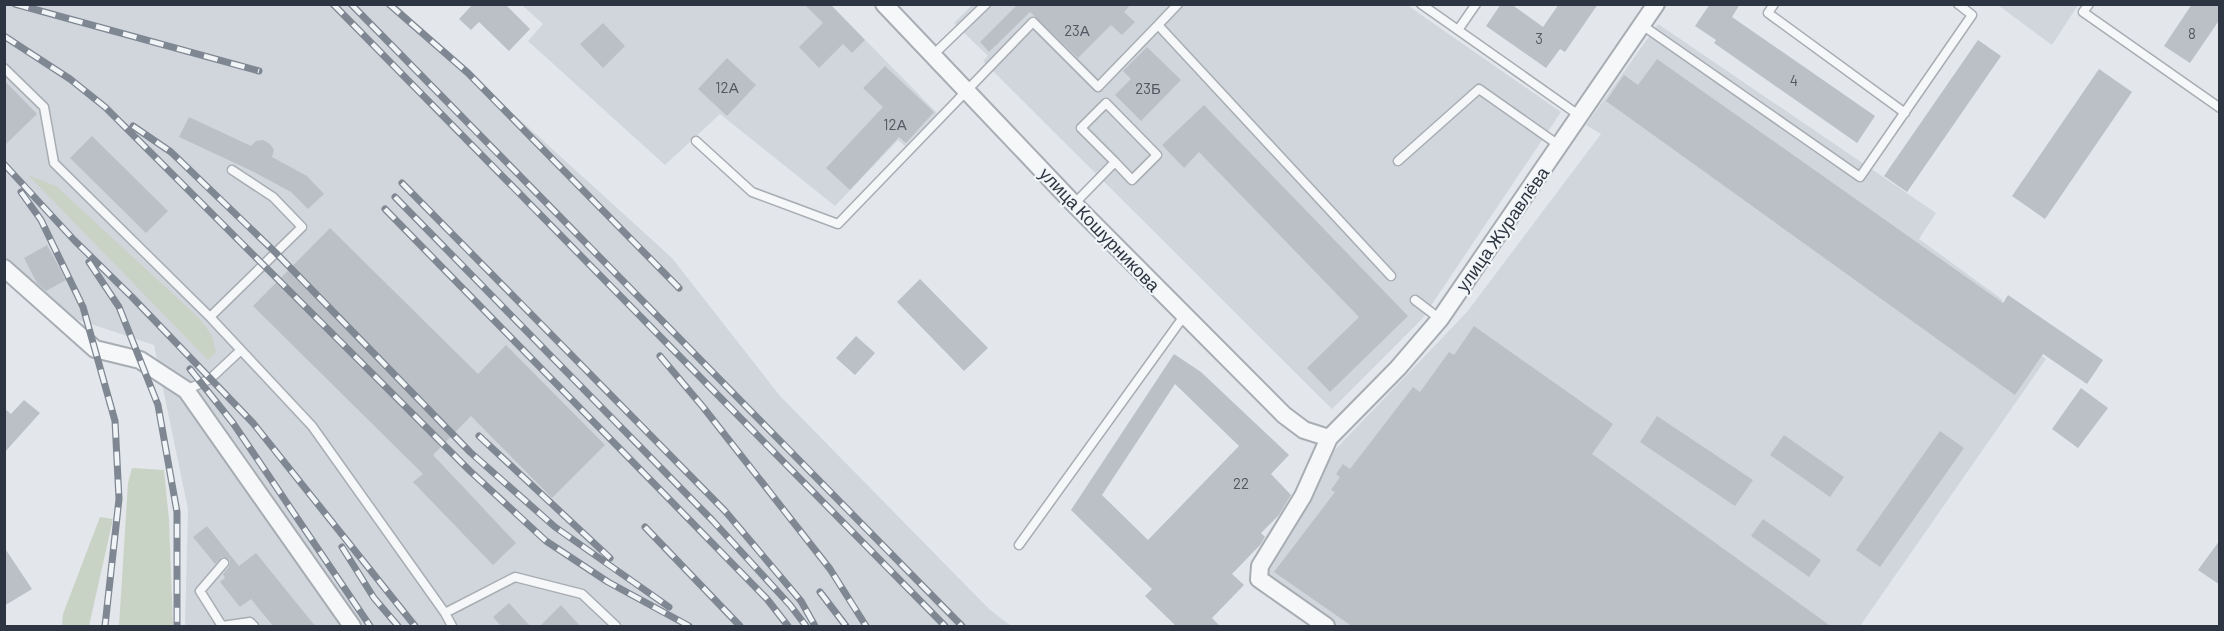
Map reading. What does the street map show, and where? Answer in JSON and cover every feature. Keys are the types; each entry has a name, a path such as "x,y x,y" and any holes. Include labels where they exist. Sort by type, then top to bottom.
{"street":[{"name":"улица Кошурникова","path":"884,4 1074,204 1284,415 1304,430 1329,438"},
{"name":"улица Журавлёва","path":"1329,438 1398,368 1440,319 1656,4"},
{"path":"4,268 95,349 140,360 186,390 352,627"},
{"path":"1326,627 1259,579 1260,566 1303,496 1329,438"}],"lane":[{"path":"933,55 986,4"},
{"path":"696,141 752,192 838,224 1033,22 1098,87 1178,4"},
{"path":"1421,4 1580,116"},
{"path":"1458,30 1476,4"},
{"path":"1774,4 1768,13 1905,112"},
{"path":"1642,25 1860,177 1972,15 1958,4"},
{"path":"2088,4 2083,12 2220,108"},
{"path":"1158,26 1391,276"},
{"path":"4,68 44,107 54,163 210,317 312,426 445,613 452,627"},
{"path":"1398,161 1479,89 1560,146"},
{"path":"1106,104 1157,155 1132,180 1115,162 1081,128 1106,104"},
{"path":"1074,204 1115,162"},
{"path":"210,317 302,227 273,197 232,170"},
{"path":"1415,300 1440,319"},
{"path":"1019,545 1184,316"},
{"path":"186,390 210,379 241,350"},
{"path":"224,563 200,591 222,626 250,622 254,627"},
{"path":"445,613 515,577 582,594 616,627"}],"shaded area":[{"path":"973,4 1407,5 1561,112 1422,319 1332,409 983,61 988,56 954,23"},
{"path":"5,5 397,5 672,258 780,396 989,609 1011,626 185,626 188,509 154,345 67,316 5,263"},
{"path":"522,5 831,5 937,113 905,146 898,140 835,206 720,114 665,165 528,41 543,24"},
{"path":"1998,5 2078,5 2052,45"},
{"path":"1658,24 1936,213 1919,239 2003,300 1991,319 2046,359 1860,626 1334,626 1266,574 1329,456 1467,312 1601,134 1586,125"}],"green space":[{"path":"28,175 56,186 200,319 212,336 216,352 208,360"},
{"path":"132,468 164,470 169,520 173,626 119,626 128,483"},
{"path":"100,517 113,519 89,626 62,626 63,614"}],"building":[{"path":"473,4 505,4 530,29 509,51 479,22 471,30 459,19"},
{"path":"804,4 830,4 865,40 852,53 843,44 819,68 799,47 823,23"},
{"path":"1018,4 1131,4 1124,12 1135,22 1122,35 1111,25 1078,58 1030,12 989,52 980,42"},
{"path":"1501,4 1511,4 1543,27 1559,4 1598,4 1565,52 1560,49 1546,68 1486,26"},
{"path":"1710,4 1740,4 1732,17 1875,116 1857,143 1714,43 1716,40 1695,26"},
{"path":"2192,4 2220,4 2220,19 2190,63 2164,46"},
{"path":"603,23 625,46 603,68 580,44"},
{"path":"1978,40 2001,56 1907,192 1884,176"},
{"path":"1147,47 1181,80 1141,121 1115,95 1131,79 1123,71"},
{"path":"727,58 756,85 727,116 698,89"},
{"path":"1657,59 2003,303 2008,295 2103,360 2087,384 2043,354 2015,395 1606,101 1624,75 1638,85"},
{"path":"885,66 934,112 906,143 899,137 850,190 826,168 883,107 863,88"},
{"path":"2099,69 2132,92 2045,219 2012,196"},
{"path":"4,80 37,114 4,146"},
{"path":"1204,105 1408,316 1330,392 1307,368 1359,317 1199,152 1184,168 1162,145"},
{"path":"189,117 251,146 256,141 263,140 274,150 272,157 307,176 324,194 308,209 291,192 179,137"},
{"path":"92,136 168,211 146,233 70,158"},
{"path":"330,228 478,374 506,345 605,445 552,498 471,416 433,455 516,543 493,565 413,482 423,474 253,306"},
{"path":"47,245 66,280 46,291 37,283 24,258"},
{"path":"920,279 988,348 964,371 897,302"},
{"path":"1474,326 1613,424 1592,454 1832,627 1353,627 1274,572 1335,492 1331,490 1340,477 1336,474 1343,464 1350,469 1413,387 1420,392 1449,352 1454,355"},
{"path":"856,336 875,353 855,375 836,358"},
{"path":"1174,354 1201,372 1289,455 1271,474 1291,495 1279,515 1261,533 1265,537 1261,544 1232,574 1244,585 1212,618 1221,627 1177,627 1145,596 1152,589 1071,510","holes":["1175,384 1239,446 1148,540 1102,495"]},
{"path":"2081,388 2108,408 2078,448 2052,429"},
{"path":"24,400 40,413 4,453 4,408 11,414"},
{"path":"1657,416 1753,480 1735,506 1640,442"},
{"path":"1940,431 1964,448 1880,567 1856,550"},
{"path":"1784,435 1844,477 1830,497 1770,455"},
{"path":"1763,519 1821,560 1809,577 1751,536"},
{"path":"207,526 239,566 256,553 316,627 274,627 251,599 240,607 220,582 225,578 223,574 229,567 230,560 222,557 215,564 193,537"},
{"path":"2220,540 2220,585 2198,570"},
{"path":"4,547 32,589 4,606"},
{"path":"509,603 531,627 502,627 493,617"},
{"path":"561,605 581,627 539,627"}],"railway":[{"path":"15,4 259,71"},
{"path":"333,4 945,626"},
{"path":"351,4 962,626"},
{"path":"389,4 468,73 679,288"},
{"path":"4,36 70,79 105,107 470,471 546,541 608,582 689,626"},
{"path":"133,126 171,152 276,253 470,452 555,527 669,607"},
{"path":"4,164 74,240 253,423 415,626"},
{"path":"402,183 725,511 801,601 815,626"},
{"path":"21,192 41,220 83,307 115,421 119,499 105,626"},
{"path":"395,197 713,521 790,605 806,626"},
{"path":"385,209 767,599 788,626"},
{"path":"89,262 119,307 158,405 177,512 177,626"},
{"path":"660,356 830,569 866,626"},
{"path":"190,369 233,423 370,626"},
{"path":"479,436 610,558"},
{"path":"645,527 740,626"},
{"path":"342,547 374,598 398,626"},
{"path":"820,592 846,626"}]}
